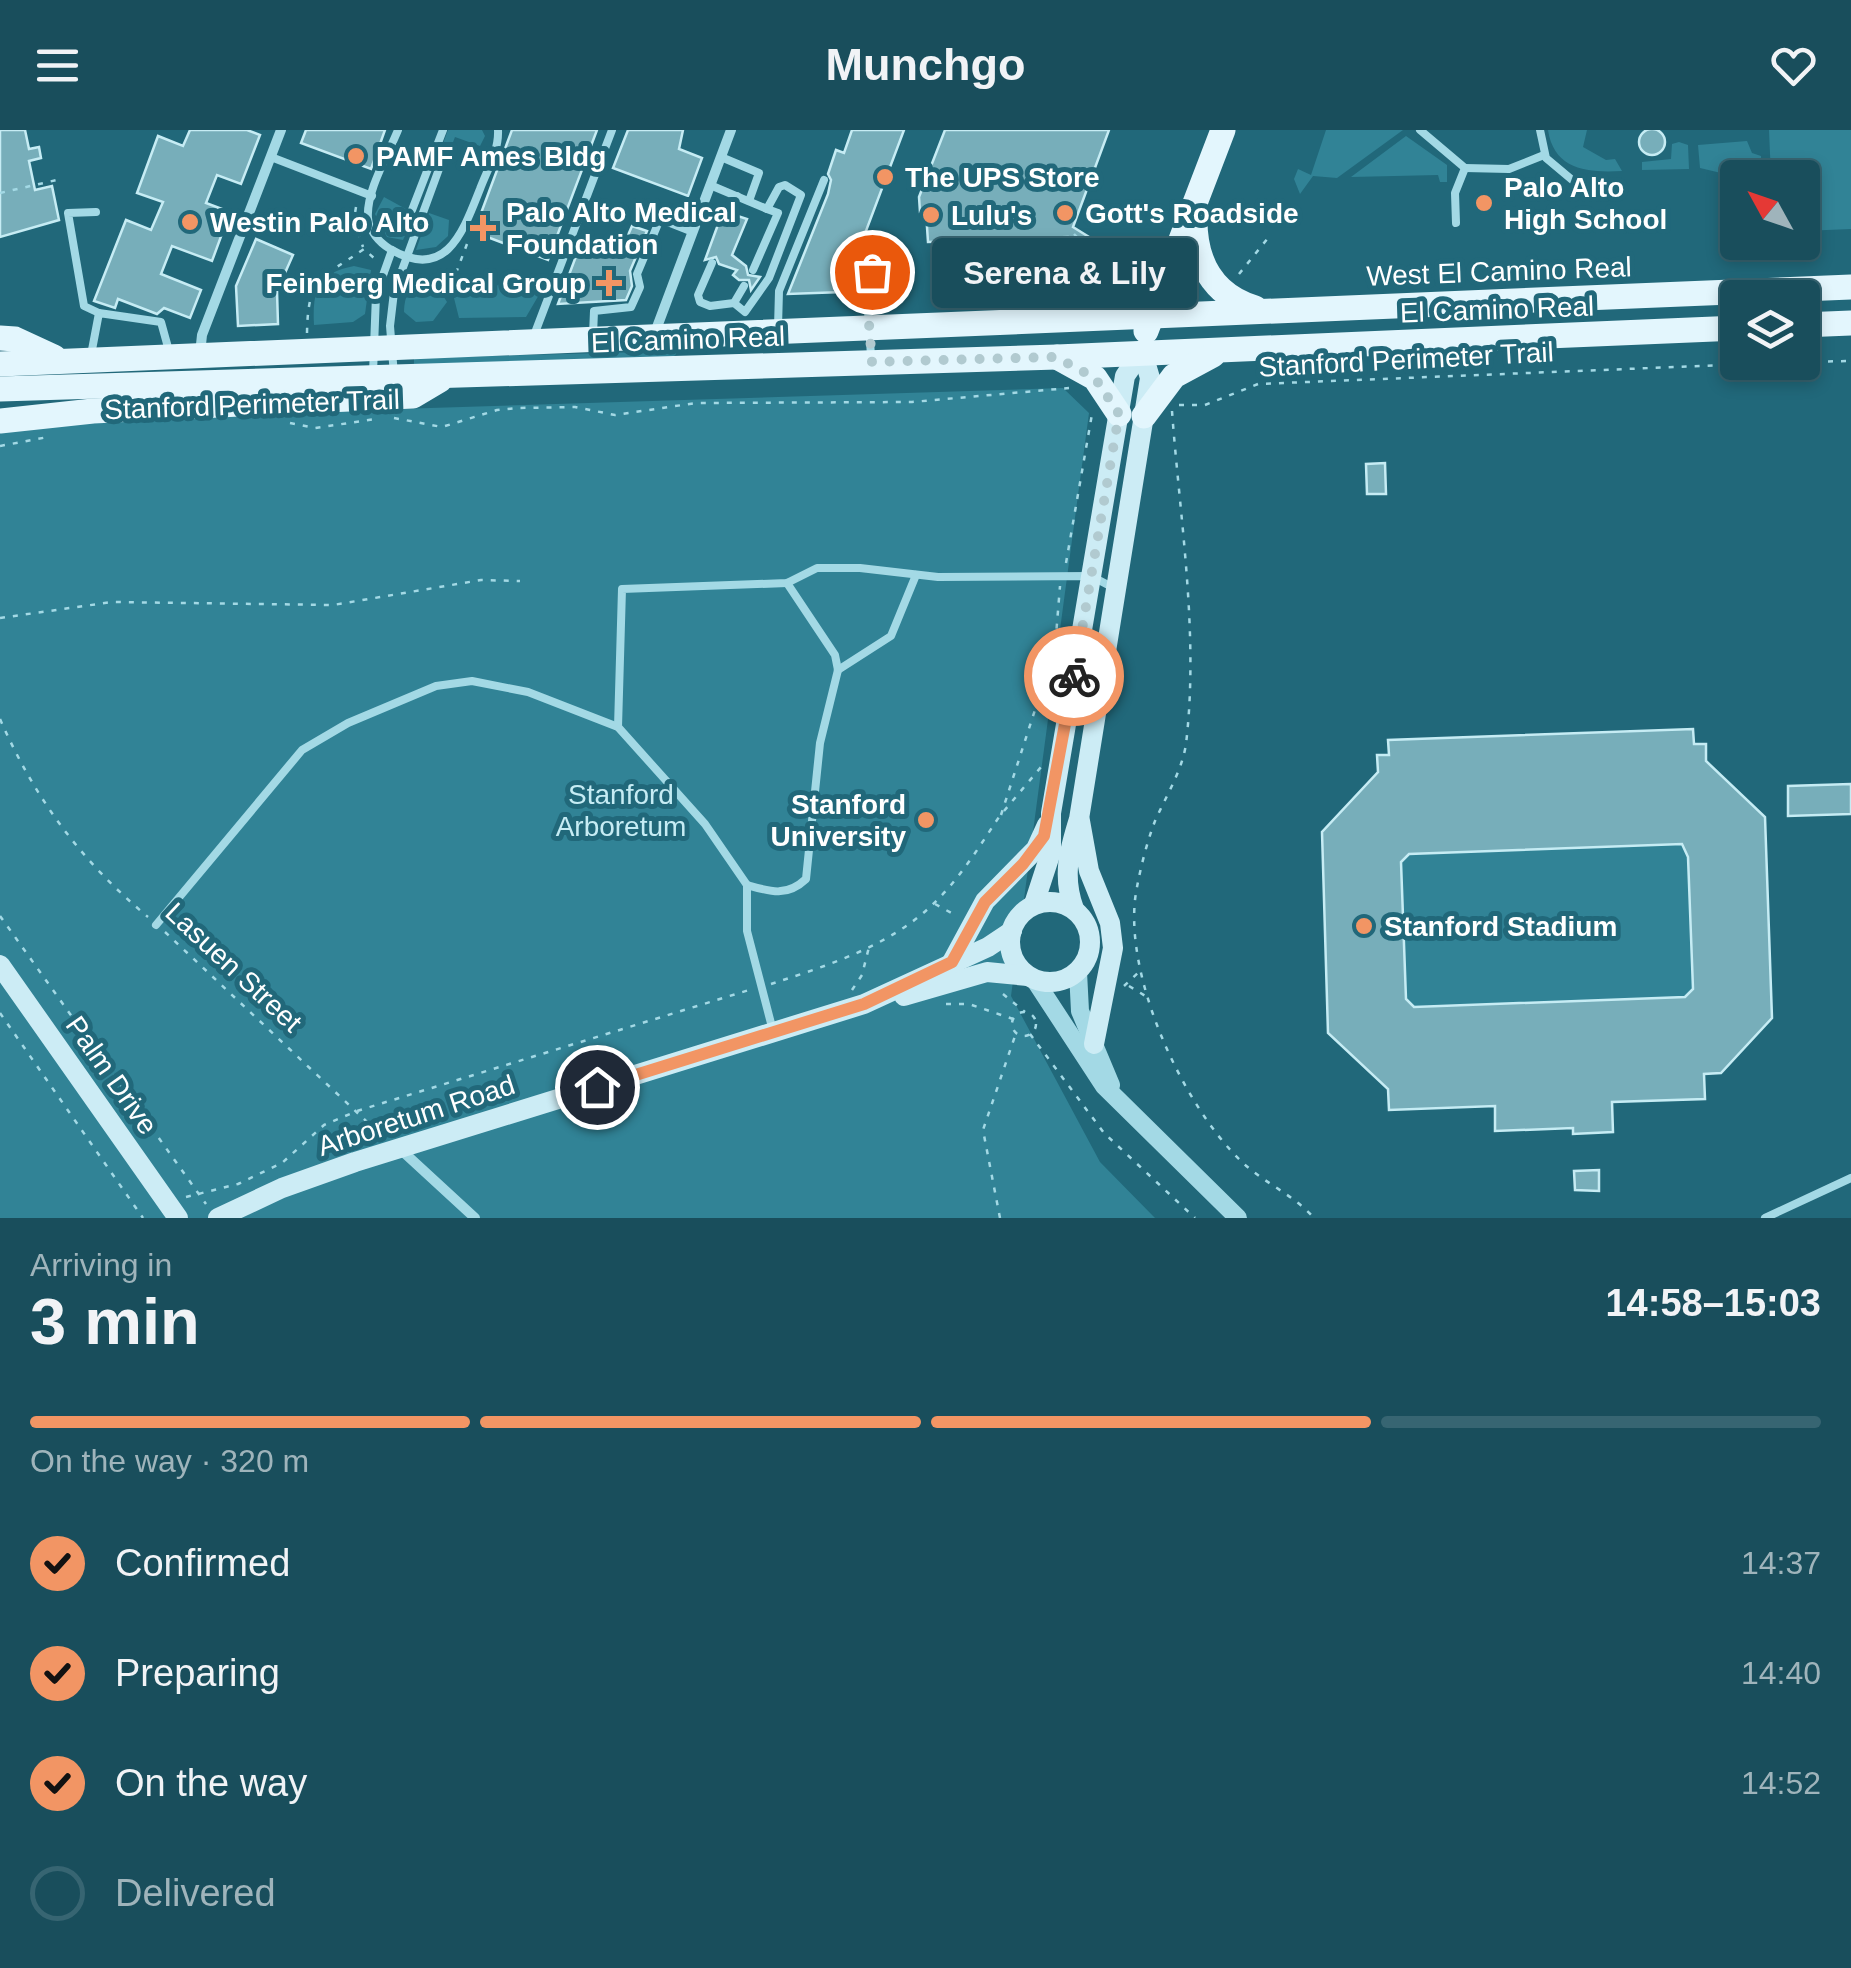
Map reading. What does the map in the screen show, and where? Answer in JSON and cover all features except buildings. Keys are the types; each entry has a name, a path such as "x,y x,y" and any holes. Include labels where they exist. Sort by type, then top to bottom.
{"main road":[{"path":"1222,350 1174,376 1131,415 1116,590 1080,819 1067,858 1066,881 1074,909 1089,937 1088,953 1078,972 1054,983 1032,979 1014,955 1012,931 1034,904 1051,852 1050,813 1091,576 1131,415 1150,374 1142,352 1149,317 1223,130"},
{"path":"1195,206 1196,242 1206,270 1228,298 1264,311"},
{"name":"West El Camino Real","path":"1149,317 1851,287"},
{"name":"El Camino Real","path":"0,364 1149,317"},
{"path":"1820,324 1851,323"},
{"name":"El Camino Real","path":"0,389 1056,357 1720,329"},
{"path":"0,338 15,338 58,359"},
{"path":"1056,357 1095,378 1131,415"},
{"path":"0,421 93,410 413,396 444,378"},
{"path":"952,962 985,902 1036,849 1050,813"},
{"path":"1080,819 1089,871 1110,923 1114,948 1094,1044"},
{"path":"1034,904 1053,900 1074,909"},
{"name":"Arboretum Road","path":"864,1004 1012,931"},
{"name":"Palm Drive","path":"0,964 178,1218"},
{"name":"Arboretum Road","path":"218,1218 282,1188 399,1148 864,1004 987,972 1032,979"}],"street":[{"path":"200,355 202,334 280,130"},
{"path":"653,337 731,130"},
{"path":"1078,972 1078,1002 1116,1098"},
{"path":"1032,979 1090,1068 1238,1218"},
{"path":"399,1148 475,1218"}],"lane":[{"path":"398,130 372,196 370,228 392,250 432,259 454,244 496,148 498,130"},
{"path":"412,210 443,130"},
{"path":"531,342 612,130"},
{"path":"1420,130 1465,168 1508,169 1544,155"},
{"path":"1540,130 1544,155 1577,184"},
{"path":"271,156 372,196"},
{"path":"720,157 758,173 749,201"},
{"path":"384,380 383,348 394,292 440,168"},
{"path":"1456,223 1455,192 1465,168"},
{"path":"778,332 779,291 824,180"},
{"path":"710,185 778,213 753,270"},
{"path":"734,302 745,312 769,278 801,200 798,190 778,186 767,208"},
{"path":"731,212 737,196"},
{"path":"96,212 68,213 84,306 99,313 161,322 170,356"},
{"path":"592,339 594,311 632,307 640,287 637,274 660,218 693,232"},
{"path":"384,380 376,295 392,250"},
{"path":"712,263 698,295 700,302 710,306 734,302 744,286"},
{"path":"872,272 868,328 872,362"},
{"path":"1016,274 1016,322"},
{"path":"91,358 99,313"},
{"path":"618,727 622,589 787,583 817,568 916,575 1091,576 1116,590"},
{"path":"838,670 891,636 916,575"},
{"path":"747,885 779,894 795,889 806,878 820,743 838,670 835,655 787,583"},
{"path":"156,925 302,750 348,724 436,686 472,680 528,692 618,727 705,824 747,885 747,931 774,1033"},
{"path":"1765,1218 1850,1177"}],"path":[{"path":"0,193 60,179"},
{"path":"1074,234 1098,258"},
{"path":"1234,280 1268,238"},
{"path":"307,352 308,300 316,280 364,249 376,260"},
{"path":"1112,274 1112,296"},
{"name":"Stanford Perimeter Trail","path":"1820,362 1851,361"},
{"name":"Stanford Perimeter Trail","path":"1311,1218 1304,1207 1245,1165 1227,1146 1169,1054 1141,970 1134,933 1137,886 1154,825 1186,745 1189,632 1172,404 1205,405 1258,384 1720,365"},
{"name":"Stanford Perimeter Trail","path":"280,422 315,428 389,418 442,427 497,410 518,408 575,407 615,415 696,403 912,402 1052,388 1078,392"},
{"path":"1000,815 1054,648 1062,576 1094,406"},
{"path":"0,446 56,436"},
{"path":"0,618 112,602 333,604 481,580 520,581"},
{"name":"Lasuen Street","path":"0,719 34,790 88,862 357,1111 364,1122 399,1148"},
{"path":"0,916 197,1191 214,1193 282,1163 324,1125 357,1111 762,987 869,946 934,904 1047,756"},
{"path":"934,904 964,919"},
{"path":"1141,970 1127,985 1151,1000"},
{"path":"1000,986 1004,997 1036,1021 1030,1034"},
{"path":"930,1004 970,1004 1013,1019 1025,1012"},
{"path":"0,1013 143,1218"},
{"path":"1000,1218 983,1130 1016,1033 1013,1019"},
{"path":"1016,1033 1030,1034 1104,1133 1195,1218"}],"green space":[{"path":"448,130 482,130 485,136 480,146 455,137 443,168 435,165"},
{"path":"1326,130 1403,130 1337,178 1313,176 1300,194 1294,179 1298,169 1311,175"},
{"path":"1548,130 1587,130 1583,147 1606,160 1615,159 1622,171 1585,169 1565,161 1557,154"},
{"path":"1769,130 1851,130 1851,229 1820,230 1820,160 1770,160"},
{"path":"1406,136 1447,165 1447,182 1440,182 1438,175 1351,177"},
{"path":"1747,141 1752,153 1761,156 1761,160 1720,160 1720,173 1700,168 1698,145"},
{"path":"1672,144 1688,145 1689,169 1642,170 1642,162 1671,159"},
{"path":"384,197 415,214 403,240 387,237 375,214"},
{"path":"429,213 449,220 448,236 436,247 416,250"},
{"path":"354,266 371,270 365,314 353,322 314,325 314,302 320,285 332,273"},
{"path":"507,274 522,286 532,283 540,293 526,317 459,318 454,298 490,289"},
{"path":"423,276 435,283 447,302 433,321 416,322 404,312 404,306 409,291"},
{"path":"679,351 673,357 414,367 414,358"},
{"name":"Stanford Arboretum","path":"1063,388 1089,413 1011,996 1100,1162 1155,1218 0,1218 0,433 82,419"},
{"path":"1682,844 1688,857 1693,989 1685,997 1414,1007 1406,999 1401,862 1409,854"}],"way so far":[{"path":"872,272 868,287 872,362 1056,357 1095,378 1119,414 1074,676"}],"place":[{"name":"PAMF Ames Bldg","path":"356,156"},
{"name":"The UPS Store","path":"885,177"},
{"name":"Palo Alto High School","path":"1484,203"},
{"name":"Gott's Roadside","path":"1065,213"},
{"name":"Lulu's","path":"931,215"},
{"name":"Westin Palo Alto","path":"190,222"},
{"name":"Palo Alto Medical Foundation","path":"483,228"},
{"name":"Serena & Lily","path":"872,272"},
{"name":"Feinberg Medical Group","path":"609,283"},
{"name":"Stanford University","path":"926,820"},
{"name":"Stanford Stadium","path":"1364,926"}],"route":[{"path":"597,1087 864,1004 952,962 970,923 985,902 1023,864 1044,836 1074,676"}]}
